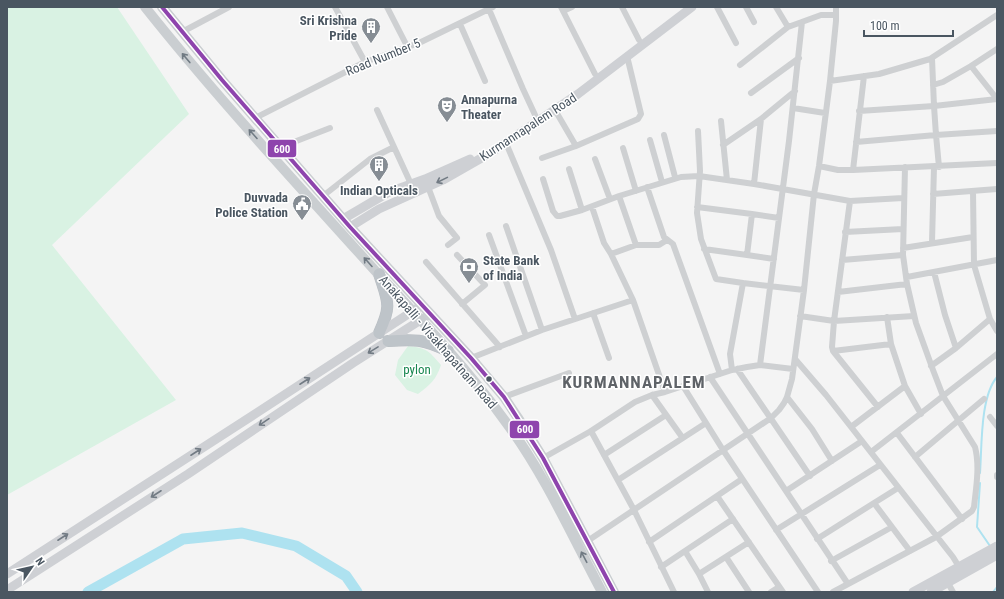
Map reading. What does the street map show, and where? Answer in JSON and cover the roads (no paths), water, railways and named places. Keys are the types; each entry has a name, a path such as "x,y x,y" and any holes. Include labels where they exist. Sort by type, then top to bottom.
{"highway":[{"path":"379,274 388,306 386,319 379,333"},
{"path":"388,341 422,341 431,343 448,351"}],"main road":[{"name":"Anakapalli - Visakhapatnam Road","path":"145,7 186,59 413,311 491,402 510,427 538,471 602,592"},
{"name":"Anakapalli - Visakhapatnam Road","path":"162,7 222,80 350,227 471,358 504,397 542,458 614,592"},
{"path":"212,88 222,80"}],"street":[{"path":"182,32 229,7"},
{"path":"335,7 365,62"},
{"path":"387,7 408,48"},
{"path":"572,7 562,9 595,74"},
{"path":"622,7 639,40"},
{"path":"343,219 380,197 411,184 426,183 470,159 536,116 684,7"},
{"name":"Kurmannapalem Road","path":"350,227 426,183 460,170 506,143 599,79 692,7"},
{"path":"717,7 736,43"},
{"path":"746,7 754,22"},
{"path":"776,7 788,27"},
{"path":"586,542 771,418 788,397 804,290 814,194 830,81 836,7"},
{"path":"490,8 523,89 536,116"},
{"name":"Road Number 5","path":"255,118 365,62 408,48 460,24 490,8"},
{"path":"740,65 788,27 821,15 836,15"},
{"path":"830,81 879,74 932,58 997,15"},
{"path":"760,365 793,108 802,22"},
{"path":"460,24 485,81"},
{"path":"933,85 943,82 996,51"},
{"path":"542,158 636,122 641,114 627,56"},
{"path":"751,93 799,58"},
{"path":"932,58 936,135 932,242"},
{"path":"971,66 997,99"},
{"path":"853,170 864,76"},
{"path":"723,145 761,119 795,91"},
{"path":"859,111 934,106 997,99"},
{"path":"793,108 825,113"},
{"path":"377,110 411,184"},
{"path":"555,110 576,146"},
{"path":"754,184 761,119"},
{"path":"721,120 727,180"},
{"path":"281,147 330,128"},
{"path":"698,131 698,227 704,249 716,279 804,290"},
{"path":"856,142 997,131"},
{"path":"664,135 676,177"},
{"path":"650,140 662,182"},
{"path":"506,143 551,250 575,319"},
{"path":"323,196 370,159 394,147"},
{"path":"623,148 636,191"},
{"path":"595,159 610,199"},
{"path":"819,166 838,170 853,170 997,163"},
{"path":"834,592 936,537 962,519 972,511 974,507 977,458 975,447 943,396 914,316 903,255 903,198 905,167"},
{"path":"569,169 582,210"},
{"path":"543,179 555,214 560,216 592,207 610,199 676,177 699,176 782,188 850,201 903,198"},
{"path":"426,183 441,220 457,238 448,245"},
{"path":"646,187 664,237 671,241 720,374"},
{"path":"933,194 997,190"},
{"path":"973,191 974,264 990,319 997,331"},
{"path":"619,196 636,245"},
{"path":"850,201 832,347 833,351 878,407"},
{"path":"592,207 604,243 611,254 633,300 665,392"},
{"path":"697,207 779,218"},
{"path":"747,255 752,214"},
{"path":"506,226 542,330"},
{"path":"845,232 903,228"},
{"path":"489,235 526,336"},
{"path":"903,248 932,242 973,237"},
{"path":"611,254 636,245 659,245 667,240"},
{"path":"704,249 774,259"},
{"path":"457,255 485,285 462,304"},
{"path":"842,260 903,255"},
{"path":"838,292 907,281 934,272 997,260"},
{"path":"426,262 500,347"},
{"path":"934,272 945,315 956,348"},
{"path":"743,283 730,354 735,369 771,418 810,476"},
{"path":"471,358 542,330 633,300"},
{"path":"7,574 422,305"},
{"path":"593,313 609,358"},
{"path":"7,590 188,474 347,367 430,314"},
{"path":"800,316 834,321 914,316"},
{"path":"887,317 891,344 905,386 921,414"},
{"path":"931,366 956,348 990,319"},
{"path":"833,351 891,344"},
{"path":"871,452 997,354"},
{"path":"794,359 809,373 962,571"},
{"path":"542,458 591,431 635,402 652,395 735,369 760,365 793,369"},
{"path":"504,397 569,373"},
{"path":"710,377 831,561 848,584"},
{"path":"683,386 742,479 818,592"},
{"path":"851,427 905,386"},
{"path":"652,395 682,438"},
{"path":"788,397 812,429 832,461"},
{"path":"915,458 984,399"},
{"path":"604,455 666,415"},
{"path":"990,417 997,426"},
{"path":"618,480 706,423"},
{"path":"591,431 634,510 674,592"},
{"path":"897,433 962,519"},
{"path":"786,491 862,441"},
{"path":"776,530 880,465"},
{"path":"649,542 742,479"},
{"path":"817,539 898,488"},
{"path":"717,496 781,589 771,592"},
{"path":"874,503 910,551"},
{"path":"661,567 733,519"},
{"path":"831,561 892,527"},
{"path":"699,574 749,542"},
{"path":"685,551 708,592"},
{"path":"931,592 948,583 962,571 994,551"},
{"path":"726,557 749,592"},
{"path":"913,592 962,571"},
{"path":"948,583 953,592"}],"waterway":[{"path":"980,473 983,422 987,397 991,386 997,377"},
{"path":"980,483 977,527 990,546"},
{"path":"88,592 183,539 242,533 296,546 346,576 357,592"},
{"path":"993,592 997,587"}],"place":[{"name":"Sri Krishna Pride","path":"371,44"},
{"name":"Annapurna Theater","path":"447,123"},
{"name":"Indian Opticals","path":"379,182"},
{"name":"Duvvada Police Station","path":"302,221"},
{"name":"State Bank of India","path":"469,284"}],"district":[{"name":"KURMANNAPALEM","path":"634,382"}],"park label":[{"name":"pylon","path":"417,369"}]}
